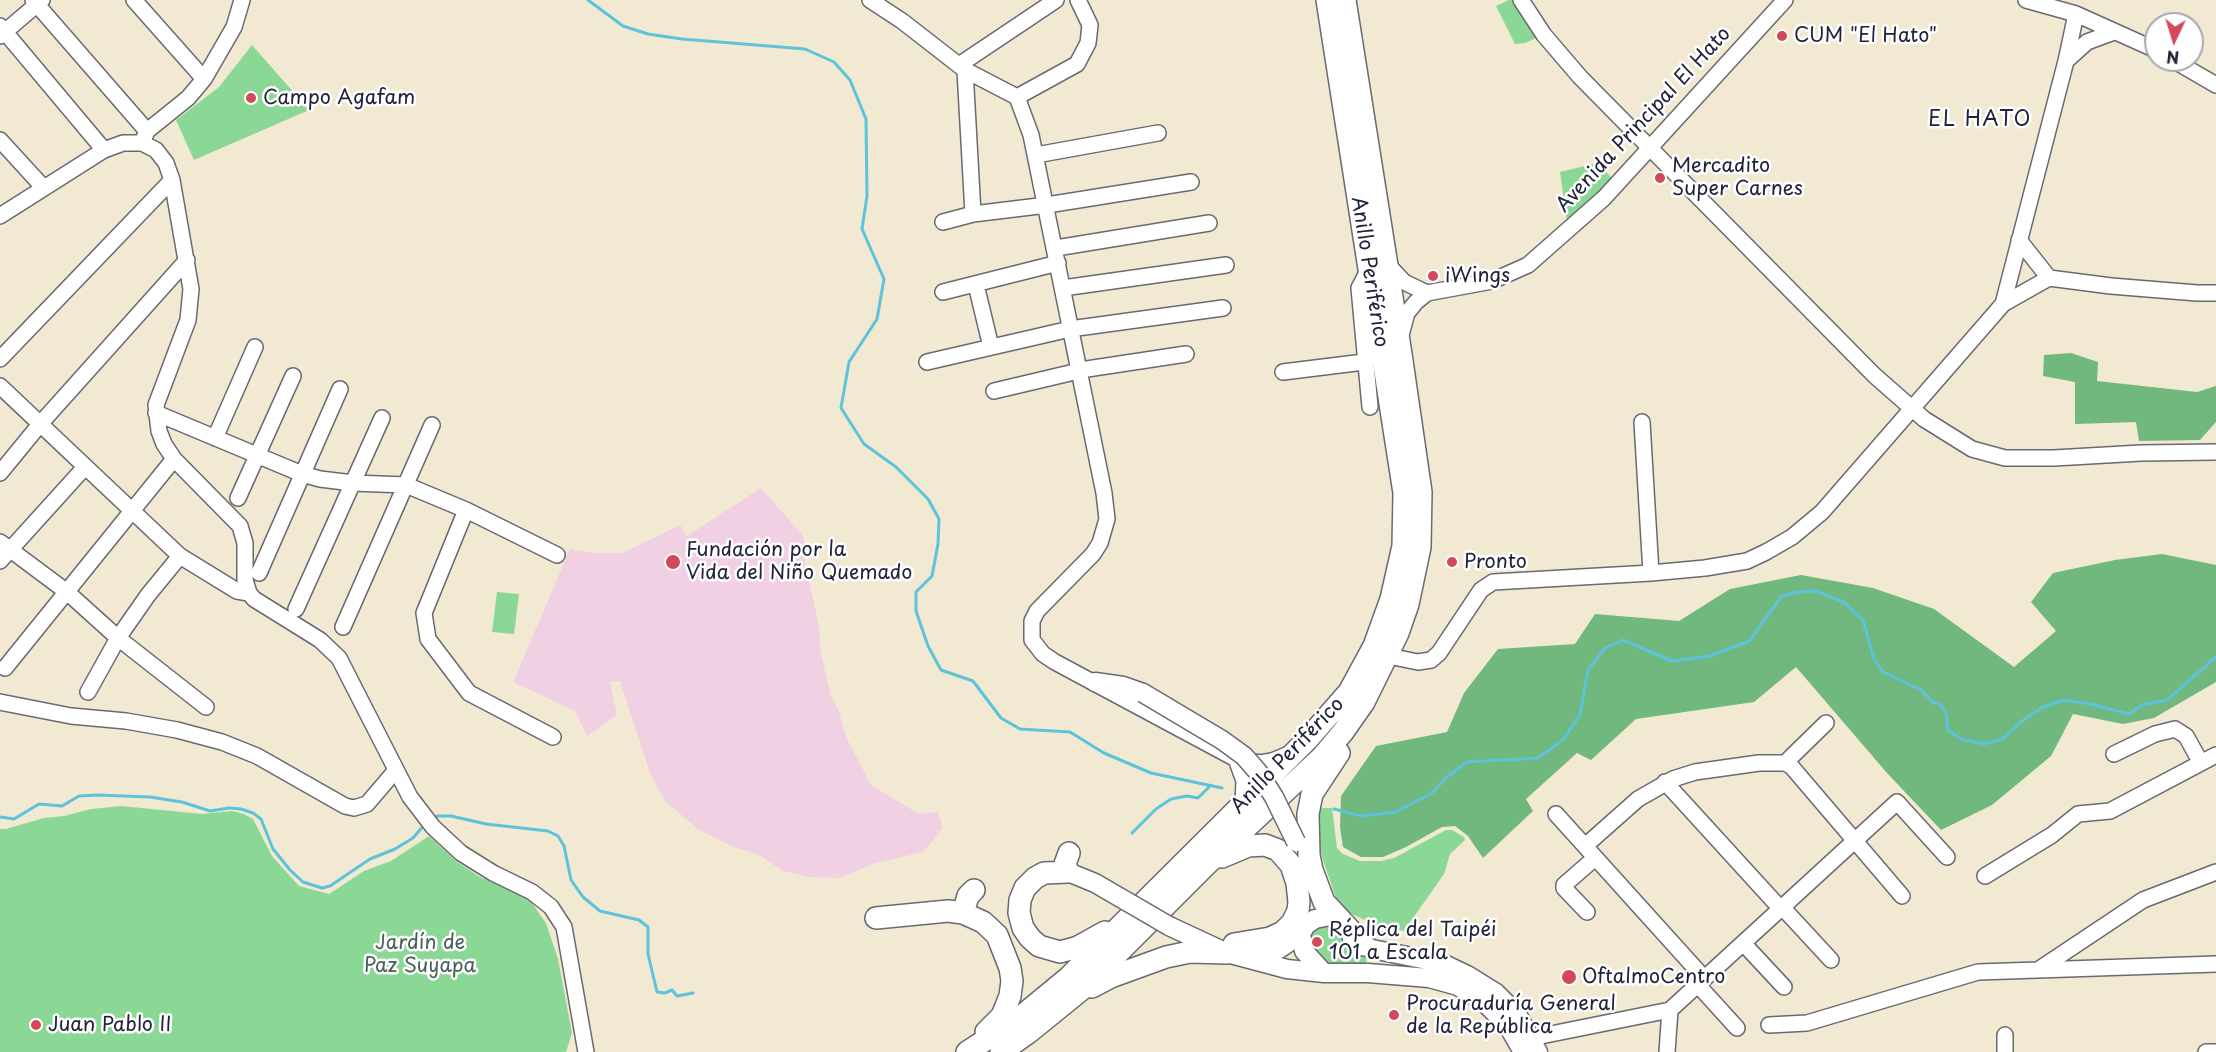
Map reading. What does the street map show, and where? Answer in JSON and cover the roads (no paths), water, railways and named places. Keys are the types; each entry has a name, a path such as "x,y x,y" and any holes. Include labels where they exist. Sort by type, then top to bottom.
{"highway":[{"name":"Anillo Periférico","path":"1000,1052 1070,999 1322,757 1359,710 1384,663 1407,604 1419,548 1421,492 1401,354 1378,266 1327,0"},
{"name":"Anillo Periférico","path":"966,1052 1018,1019 1061,984 1126,910 1243,804 1297,750 1349,692 1374,646 1391,599 1402,546 1404,493 1345,0"},
{"path":"1368,947 1324,902 1311,862 1308,814 1312,794 1368,713 1377,695 1384,663"},
{"path":"1070,999 1111,977 1166,957 1231,948 1270,938 1283,932 1292,923 1299,902 1297,884 1291,865 1278,850 1264,845 1248,846 1206,866"},
{"path":"1069,862 1035,878 1025,888 1020,900 1019,913 1023,928 1030,938 1049,950 1069,951 1126,910"},
{"path":"963,913 968,896 974,890"},
{"path":"876,918 948,911 963,913 983,922 997,935 1010,968 1012,981 1010,996 1002,1016 966,1052"}],"main road":[{"path":"1095,682 1123,686 1143,693 1222,740 1244,756 1258,772 1274,797 1296,842 1305,878 1325,917 1348,937 1368,947 1442,963 1496,993 1517,1014 1528,1046"},
{"path":"1069,862 1126,910 1231,948 1266,964 1324,973 1368,973 1429,978 1458,987 1484,1002 1528,1046"},
{"path":"1231,948 1260,951 1279,949 1300,934 1306,925 1315,919 1325,917"},
{"path":"1300,934 1304,951 1324,973"},
{"path":"1368,947 1373,961 1368,973"}],"street":[{"path":"134,0 204,79"},
{"path":"870,0 902,21 962,68 1017,97 1031,135 1080,371 1107,519 1100,543 1093,554 1037,611 1032,621 1032,640 1043,654 1236,759 1260,763 1272,761 1297,750"},
{"path":"895,0 902,21"},
{"path":"962,68 1056,0"},
{"path":"1017,97 1077,64 1088,43 1090,25 1078,0"},
{"path":"1521,0 1544,35 1580,77 1874,375 1912,409 1972,449 2005,458 2216,452"},
{"name":"Avenida Principal El Hato","path":"1427,293 1492,281 1528,265 1604,198 1785,0"},
{"path":"2026,0 2076,14 2144,45"},
{"path":"0,216 104,150 144,137 188,98 204,79 234,27 240,1"},
{"path":"104,150 2,31 37,2 166,163 172,180 191,290 188,320 156,405 159,431 164,444 174,459 240,526 245,543 245,580 249,593 261,606 320,640 334,651 410,797 433,827 461,853 493,873 532,892 551,907 564,927 586,1052"},
{"path":"2003,304 2076,14"},
{"path":"2066,61 2087,42 2114,32"},
{"path":"962,68 973,214"},
{"path":"2194,72 2216,85"},
{"path":"1036,155 1158,133"},
{"path":"0,140 43,187"},
{"path":"0,359 172,180"},
{"path":"943,222 973,214 1047,205 1191,182"},
{"path":"943,292 1057,256 1209,223"},
{"path":"2019,240 2049,278"},
{"path":"0,472 40,423 187,260"},
{"path":"1063,288 1226,265"},
{"path":"1370,406 1364,362 1359,288 1378,266 1427,293 1407,313 1402,326 1401,354"},
{"path":"1384,663 1431,660 1439,652 1481,590 1493,582 1651,573 1747,561 1791,537 1822,512 2003,304 2049,278 2111,286 2216,293"},
{"path":"978,293 991,347"},
{"path":"927,362 1071,329 1223,308"},
{"path":"215,438 255,347"},
{"path":"994,391 1080,371 1186,354"},
{"path":"1283,372 1364,362"},
{"path":"238,498 293,376"},
{"path":"0,386 180,556 237,591 249,593"},
{"path":"259,573 340,389"},
{"path":"156,413 302,474 353,483 406,485 466,510 557,555"},
{"path":"296,609 382,418"},
{"path":"1642,422 1651,573"},
{"path":"159,431 167,425 178,423"},
{"path":"344,627 432,425"},
{"path":"5,668 174,459"},
{"path":"85,467 3,551 67,592 118,638 206,707"},
{"path":"466,510 424,613 428,639 469,693 553,737"},
{"path":"88,692 118,638 148,595 180,556"},
{"path":"0,702 71,716 126,721 177,730 222,742 257,756 345,806 354,808 367,804 396,770"},
{"path":"1785,763 1826,723"},
{"path":"2114,754 2156,734 2175,729 2186,736 2201,763"},
{"path":"1985,876 2052,835 2078,814 2110,812 2216,755"},
{"path":"1236,759 1244,781 1243,804"},
{"path":"1587,912 1563,888 1564,885 1590,852 1638,800 1665,782 1695,772 1759,763 1785,763 1791,766 1902,896"},
{"path":"1665,782 1831,960"},
{"path":"1528,1046 1670,1010 1897,802 1947,857"},
{"path":"1556,814 1701,981 1737,1028"},
{"path":"2038,970 2148,897 2216,872"},
{"path":"1743,943 1784,987"},
{"path":"1770,1025 1807,1023 1973,973 2216,963"},
{"path":"1667,1052 1670,1010"},
{"path":"578,1052 581,1030"},
{"path":"2005,1035 2005,1052"},
{"path":"2206,1052 2216,1052"}],"waterway":[{"path":"588,0 623,26 648,34 805,49 834,62 850,80 866,119 867,196 862,229 884,279 877,319 849,362 841,408 864,444 896,467 928,499 939,519 938,544 932,576 916,592 916,611 928,646 941,670 973,681 1001,718 1020,729 1070,732 1104,753 1151,773 1222,788"},
{"path":"1334,809 1361,816 1396,812 1432,793 1447,777 1467,762 1538,758 1563,740 1580,715 1588,670 1605,648 1623,640 1672,661 1710,656 1749,641 1782,596 1797,592 1817,591 1845,603 1863,620 1874,659 1883,672 1921,690 1933,702 1941,705 1946,713 1948,730 1961,739 1984,744 2003,739 2022,721 2043,707 2064,700 2129,714 2142,705 2167,700 2216,657"},
{"path":"1132,833 1156,809 1171,799 1187,796 1198,798 1209,787"},
{"path":"0,817 14,819 39,804 62,806 79,796 97,795 150,797 182,802 210,811 241,809 261,819 273,849 290,870 303,882 322,888 330,886 370,859 395,849 413,838 425,824"},
{"path":"433,818 451,816 486,824 548,831 558,836 564,846 571,880 583,897 600,911 639,920 648,927 648,954 657,992 665,993 672,990 677,996 693,993"}],"place":[{"name":"CUM \"El Hato\"","path":"1782,36"},
{"name":"Campo Agafam","path":"251,98"},
{"name":"Mercadito Super Carnes","path":"1660,178"},
{"name":"iWings","path":"1433,276"},
{"name":"Fundación por la Vida del Niño Quemado","path":"673,562"},
{"name":"Pronto","path":"1452,562"},
{"name":"Réplica del Taipéi 101 a Escala","path":"1317,942"},
{"name":"OftalmoCentro","path":"1569,977"},
{"name":"Procuraduría General de la República","path":"1394,1015"},
{"name":"Juan Pablo II","path":"36,1025"}],"district":[{"name":"EL HATO","path":"1980,120"}],"park label":[{"name":"Jardín de Paz Suyapa","path":"420,954"}]}
